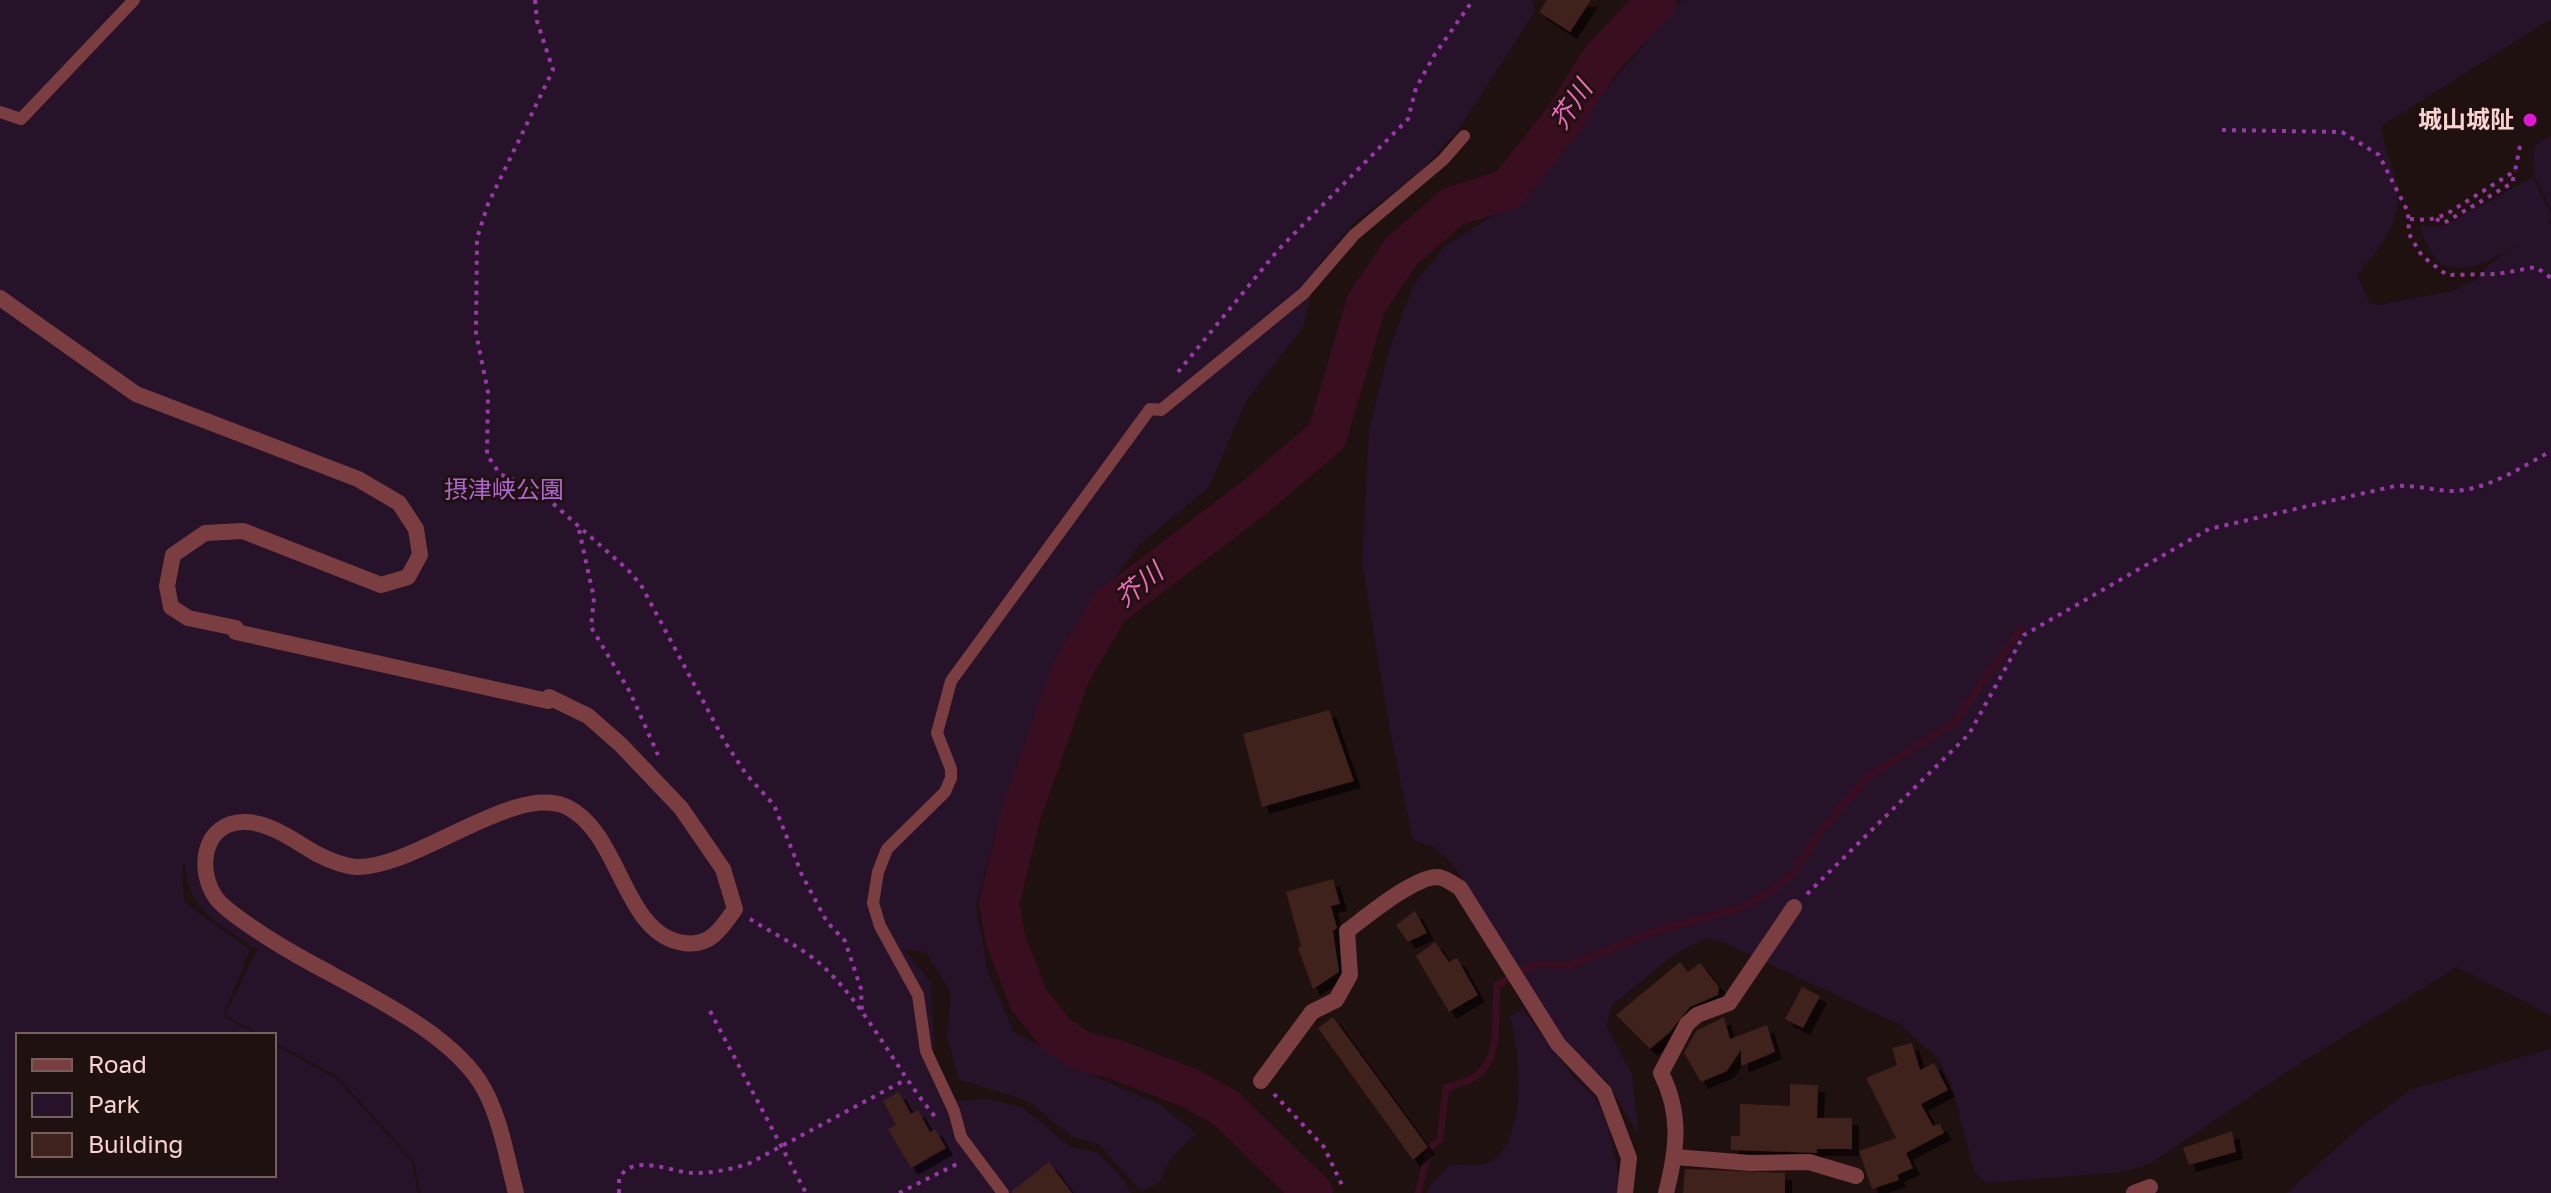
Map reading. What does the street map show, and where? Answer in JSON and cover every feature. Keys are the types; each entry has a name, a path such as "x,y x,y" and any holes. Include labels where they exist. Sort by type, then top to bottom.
{"street":[{"path":"0,298 136,394 358,479 399,503 416,529 420,555 408,577 381,585 243,531 205,533 173,555 167,586 171,607 188,618 236,628 236,632 548,701 549,697 588,716 663,788 681,808 723,869 735,909 719,933 696,945 669,941 650,927 589,822 565,806 537,801 384,863 356,867 333,862 269,828 244,822 220,831 206,848 203,871 217,900 280,945 439,1038 466,1062 493,1109 516,1193"},
{"path":"1261,1081 1312,1012 1336,1000 1350,975 1347,931 1415,884 1435,877 1447,879 1460,888 1558,1044 1604,1092 1629,1158 1625,1193"},
{"path":"1666,1193 1678,1133 1671,1093 1661,1073 1667,1056 1678,1035 1697,1015 1729,1003 1794,907"},
{"path":"1675,1157 1750,1163 1809,1162 1856,1176"}],"lane":[{"path":"0,112 21,119 134,0"},
{"path":"1003,1193 961,1137 954,1111 926,1051 918,995 880,926 873,903 878,872 887,849 945,792 951,778 951,769 937,733 951,681 1150,409 1161,410 1191,388 1304,293 1354,235 1443,160 1464,136"}],"path":[{"path":"535,0 537,21 553,70 481,221 476,255 479,301 476,333 488,392 487,455 500,474 540,492 602,545 641,585 725,742 746,774 774,805 802,875 827,922 845,941 861,989 862,1016"},
{"path":"1174,377 1278,250 1380,151 1408,119 1416,88 1435,54 1473,0"},
{"path":"2222,130 2342,132 2379,155 2409,219 2409,234 2422,256 2447,275 2497,274 2536,267 2551,278"},
{"path":"2409,219 2436,219 2444,223 2512,183 2520,146"},
{"path":"2436,219 2515,171"},
{"path":"1794,907 1969,734 2024,635 2209,529 2395,486 2422,485 2453,491 2503,477 2551,451"},
{"path":"579,528 594,598 591,627 645,723 660,760 663,788"},
{"path":"735,909 819,963 862,1016 905,1080 941,1123 961,1137"},
{"path":"710,1011 806,1193"},
{"path":"619,1193 619,1178 630,1167 644,1165 693,1174 750,1163 905,1080"},
{"path":"1261,1081 1324,1147 1342,1185"},
{"path":"899,1193 974,1156"}],"green space":[{"name":"摂津峡公園","path":"0,0 1532,0 1535,11 1459,129 1418,174 1355,221 1317,267 1303,327 1246,401 1209,487 1139,545 1057,657 996,832 976,906 988,973 1014,1032 1101,1079 1161,1105 1196,1134 1171,1157 1160,1182 1141,1191 1099,1144 1072,1137 1028,1101 958,1079 947,1035 951,993 926,952 903,949 931,982 934,1054 957,1101 988,1099 1023,1108 1070,1147 1097,1152 1120,1175 1131,1193 420,1193 414,1161 337,1076 276,1043 276,1033 257,1033 225,1015 257,950 199,906 187,881 186,865 182,863 184,902 250,950 223,1016 253,1033 16,1033 16,1177 276,1177 276,1046 336,1078 412,1162 418,1193 0,1193"},
{"path":"1682,0 2551,0 2551,19 2381,126 2396,181 2397,208 2382,243 2357,275 2370,303 2378,305 2453,291 2477,279 2488,265 2551,222 2551,1015 2457,967 2299,1064 2151,1163 2123,1172 1987,1183 1975,1173 1951,1083 1938,1059 1901,1025 1725,943 1705,939 1676,953 1612,1005 1606,1026 1632,1074 1639,1136 1606,1080 1584,1062 1562,1036 1451,862 1432,846 1413,840 1390,730 1362,563 1369,430 1389,350 1413,286 1443,248 1523,196 1598,98"},
{"path":"2551,135 2551,210 2535,176 2533,161 2535,145"},
{"path":"2533,177 2551,215 2548,225 2480,264 2465,268 2451,267 2436,259 2421,226 2444,226"},
{"path":"1522,1009 1575,1079 1595,1097 1608,1126 1620,1181 1617,1193 1427,1193 1431,1184 1450,1164 1488,1163 1498,1156 1507,1143 1514,1126 1519,1088 1510,1016"},
{"path":"2551,1049 2551,1193 2287,1193 2355,1131 2410,1090"}],"building":[{"path":"1547,0 1591,0 1570,32 1539,12"},
{"path":"1329,710 1354,781 1262,807 1243,734"},
{"path":"1333,879 1340,904 1331,906 1337,928 1333,931 1339,972 1313,989 1298,948 1301,946 1286,892"},
{"path":"1415,911 1427,933 1408,942 1396,925"},
{"path":"1435,942 1449,962 1457,958 1478,995 1449,1012 1416,956"},
{"path":"1680,962 1688,972 1700,963 1719,987 1718,995 1690,1007 1670,1032 1650,1049 1616,1015"},
{"path":"1802,987 1820,996 1803,1028 1785,1019"},
{"path":"1333,1017 1428,1147 1413,1160 1318,1028"},
{"path":"1724,1017 1730,1039 1767,1025 1775,1052 1741,1066 1741,1050 1727,1071 1701,1082 1684,1053 1696,1031"},
{"path":"1912,1043 1920,1070 1934,1063 1948,1090 1921,1104 1933,1126 1940,1124 1944,1133 1906,1153 1913,1168 1897,1175 1899,1180 1872,1189 1859,1151 1896,1138 1866,1078 1897,1065 1892,1048"},
{"path":"1790,1084 1818,1085 1817,1118 1852,1118 1852,1149 1817,1149 1817,1153 1731,1150 1731,1136 1740,1136 1740,1104 1790,1106"},
{"path":"899,1092 911,1114 918,1110 930,1132 935,1129 946,1148 911,1168 888,1129 896,1125 883,1101"},
{"path":"2232,1131 2236,1152 2189,1165 2183,1148"},
{"path":"1049,1162 1072,1193 1012,1193 1012,1191"},
{"path":"1685,1169 1785,1173 1785,1193 1683,1193"}],"waterway":[{"name":"芥川","path":"1313,1193 1227,1109 1190,1088 1117,1060 1082,1051 1057,1035 1029,1000 1006,941 999,903 1021,814 1071,672 1110,607 1255,497 1327,436 1366,304 1401,252 1452,207 1508,189 1564,119 1600,61 1657,0"},
{"path":"1418,1193 1430,1147 1440,1140 1446,1087 1466,1082 1479,1074 1493,1050 1497,985 1536,964 1570,965 1656,931 1740,908 1774,890 1793,873 1819,833 1866,778 1955,722 2020,630"}],"place":[{"name":"城山城阯","path":"2530,120"}]}
